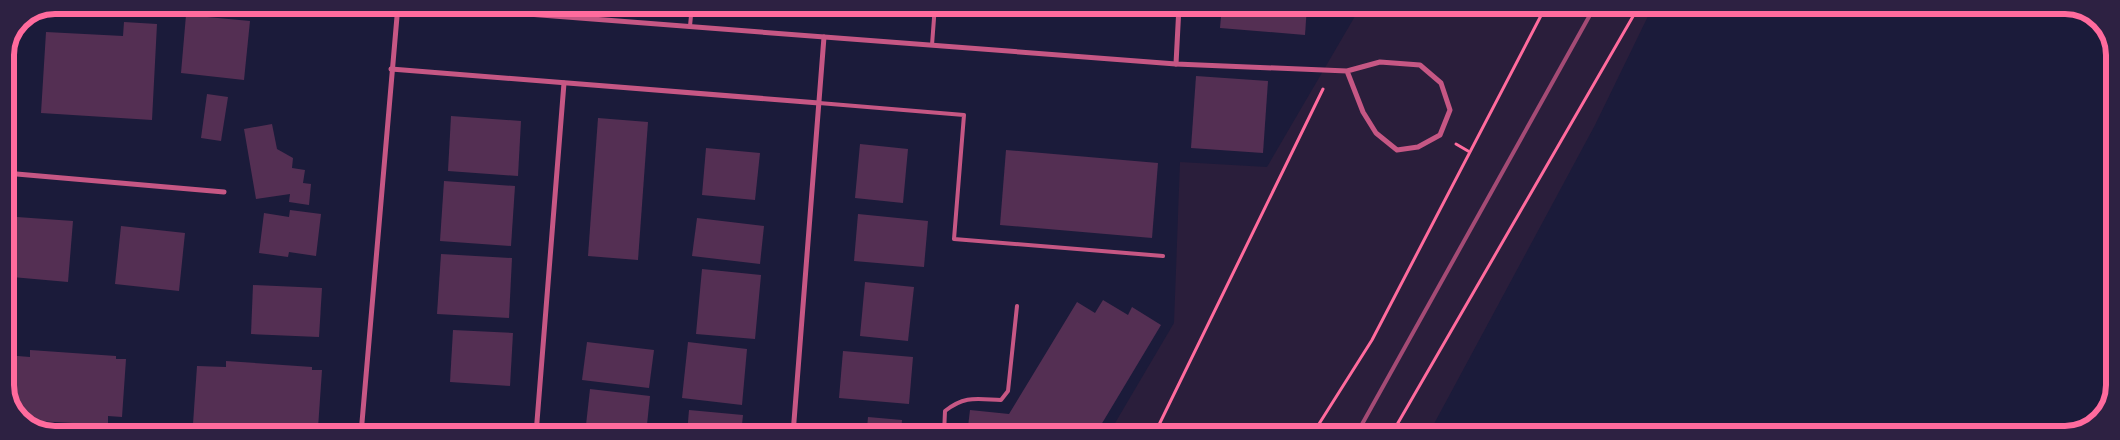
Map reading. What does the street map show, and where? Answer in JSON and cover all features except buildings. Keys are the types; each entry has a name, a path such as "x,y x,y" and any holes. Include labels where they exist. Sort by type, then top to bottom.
{"street":[{"path":"362,426 397,14"},
{"path":"529,14 1176,64 1347,71 1380,62 1420,66 1441,83 1450,110 1440,135 1418,147 1397,150 1376,133 1363,112 1347,71"},
{"path":"1176,64 1179,14"},
{"path":"793,426 824,37"},
{"path":"391,69 819,103"},
{"path":"537,426 564,83"},
{"path":"14,174 224,192"}],"lane":[{"path":"690,26 691,14"},
{"path":"932,45 934,14"},
{"path":"819,103 964,114 954,240 1163,256"},
{"path":"945,426 946,411 954,404 965,398 1001,400 1008,391 1017,306"}],"path":[{"path":"1318,426 1372,340 1542,14"},
{"path":"1396,426 1634,14"},
{"path":"1158,426 1332,70"}],"shaded area":[{"path":"1356,14 1649,14 1595,125 1433,426 1113,426 1174,323 1180,162 1267,167"}],"railway":[{"path":"1361,426 1591,14"}]}
